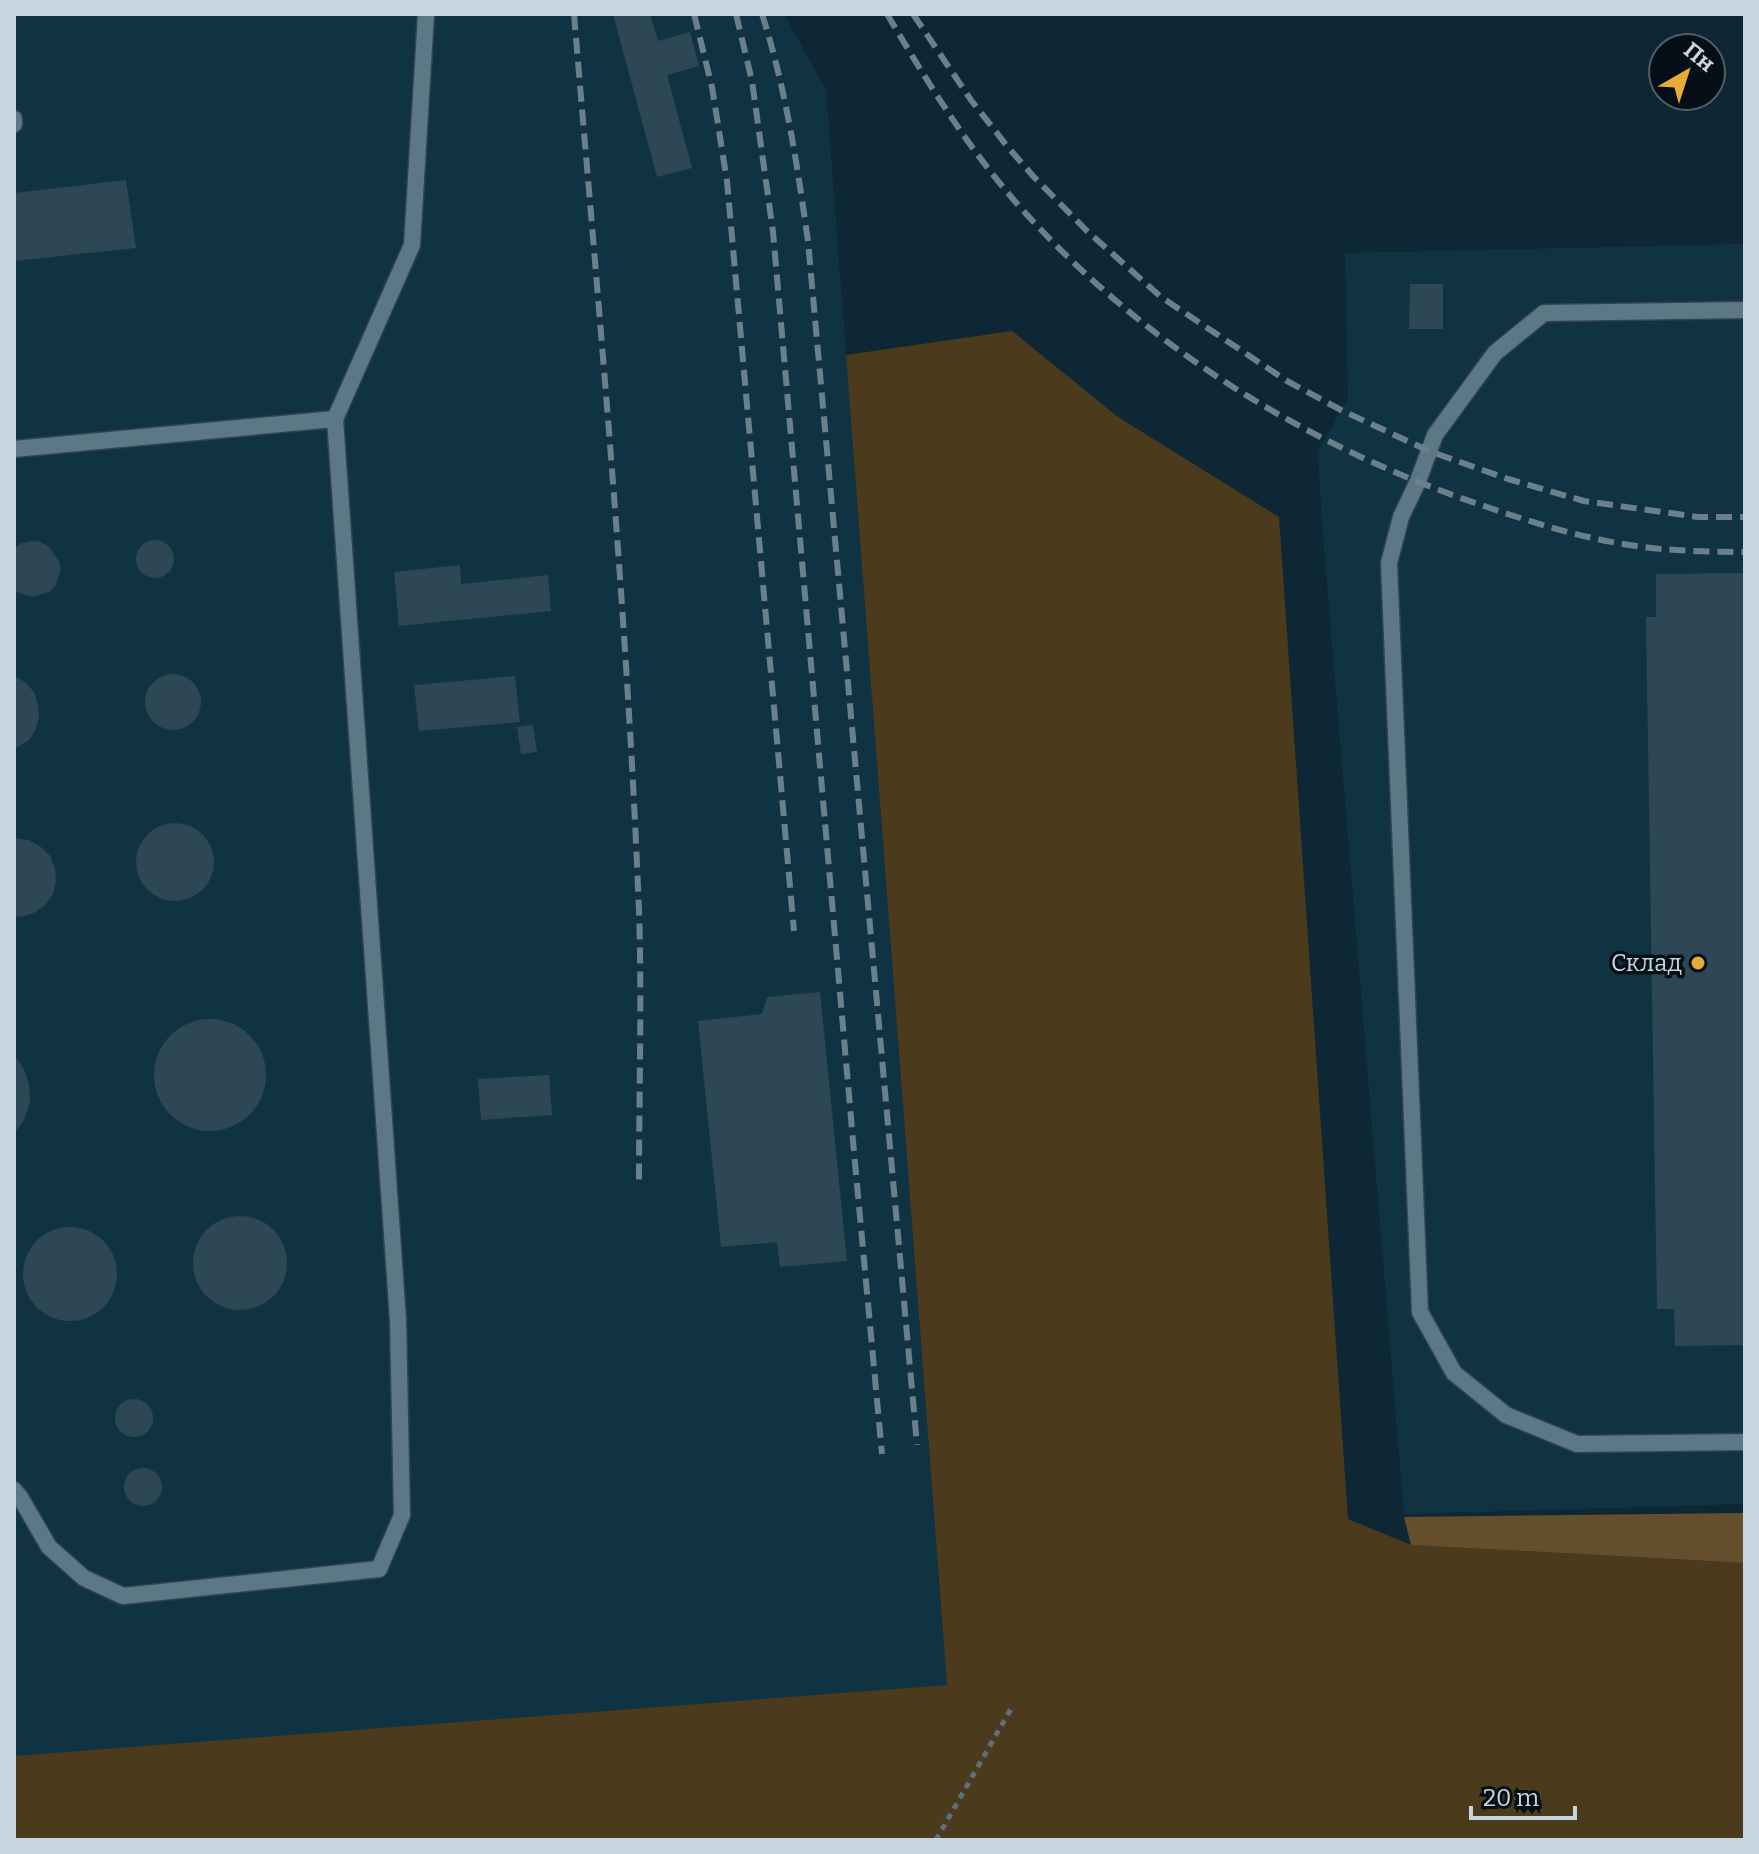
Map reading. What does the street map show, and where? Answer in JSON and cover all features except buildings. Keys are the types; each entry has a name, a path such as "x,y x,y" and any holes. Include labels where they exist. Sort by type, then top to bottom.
{"lane":[{"path":"14,1490 49,1547 84,1578 123,1596 379,1569 402,1515 398,1320 335,419 412,245 426,14"},
{"path":"1745,310 1544,313 1495,353 1435,435 1401,517 1389,563 1420,1312 1454,1373 1506,1415 1577,1444 1745,1442"},
{"path":"14,449 335,419"}],"path":[{"path":"936,1840 1012,1707"}],"shaded area":[{"path":"14,14 784,14 826,90 947,1685 14,1759"},
{"path":"1745,244 1745,1504 1404,1514 1318,451 1348,398 1345,253"},
{"path":"1012,331 1118,417 1279,517 1348,1519 1411,1545 1745,1563 1745,1840 14,1840 14,1756 947,1685 846,355"},
{"path":"1745,1513 1745,1563 1411,1545 1404,1517"}],"railway":[{"path":"574,14 611,462 634,799 640,945 639,1182"},
{"path":"694,14 712,87 727,181 794,931"},
{"path":"736,14 752,81 773,232 882,1454"},
{"path":"762,14 784,98 808,241 917,1445"},
{"path":"887,14 962,132 1013,199 1062,251 1115,300 1171,345 1230,385 1356,455 1508,514 1617,543 1677,550 1745,552"},
{"path":"913,14 971,100 1007,146 1086,230 1161,297 1287,381 1429,451 1508,479 1584,501 1698,517 1745,517"}],"place":[{"name":"Склад","path":"1698,963"}]}
